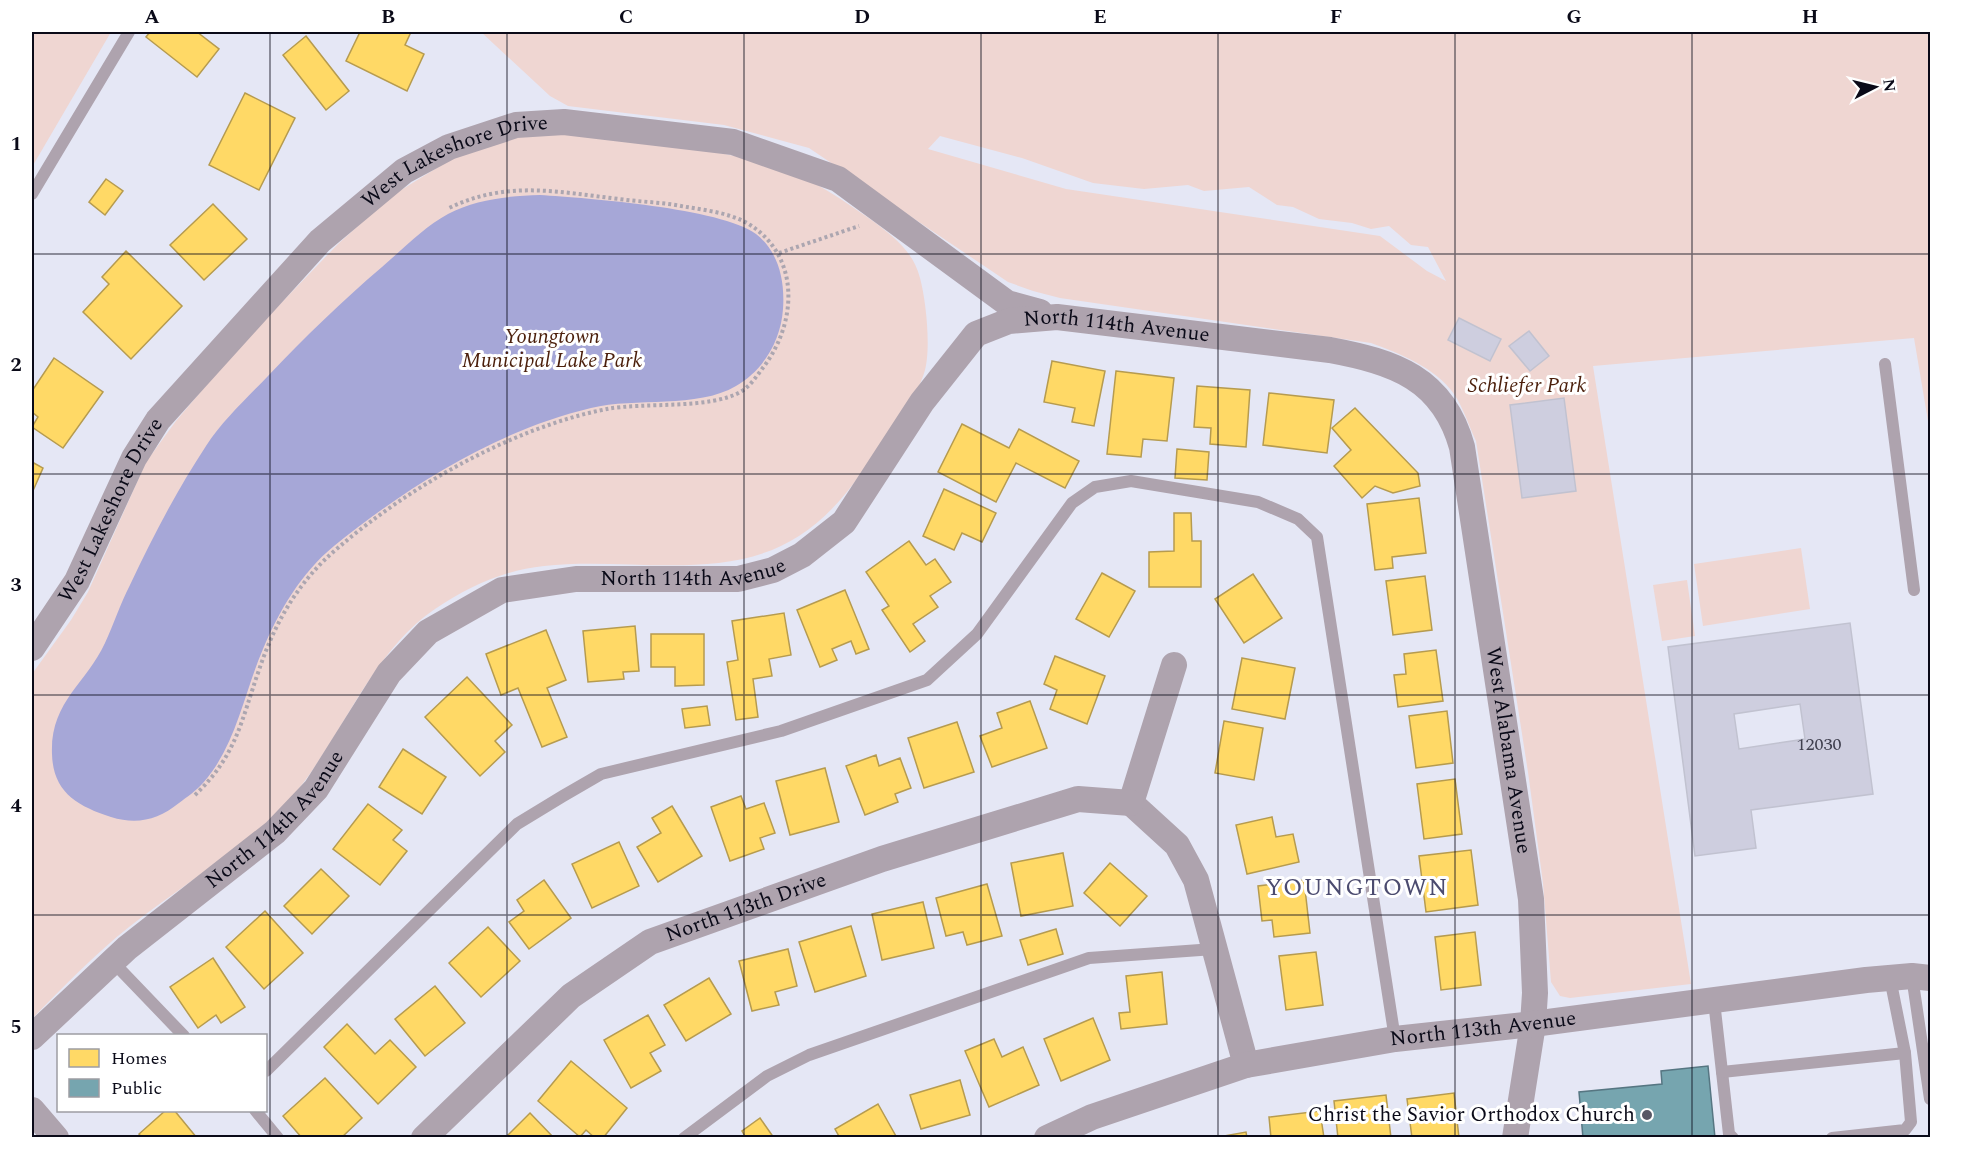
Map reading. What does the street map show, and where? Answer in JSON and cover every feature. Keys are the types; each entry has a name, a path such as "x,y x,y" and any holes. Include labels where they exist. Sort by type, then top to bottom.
{"street":[{"name":"West Lakeshore Drive","path":"32,648 77,581 134,458 158,420 320,241 404,171 449,147 516,125 564,122 733,142 782,158 838,179 1007,303 1058,317"},
{"name":"North 114th Avenue","path":"32,1037 112,961 275,832 316,789 389,673 428,632 502,590 576,579 738,579 772,570 802,555 844,522 922,402 976,334 1009,321 1058,317 1330,350 1386,363 1418,379"},
{"name":"West Alabama Avenue","path":"1418,379 1441,402 1452,418 1462,447 1531,899 1535,993 1533,1024 1515,1137"},
{"path":"1174,665 1131,803 1177,845 1196,880 1246,1065"},
{"name":"North 113th Drive","path":"424,1137 571,996 650,942 882,859 1078,799 1131,803"},
{"name":"North 113th Avenue","path":"1047,1137 1092,1117 1246,1065 1395,1039 1911,977"},
{"path":"32,1110 56,1137"}],"lane":[{"path":"32,194 129,32"},
{"path":"1885,364 1914,590"},
{"path":"267,1070 517,825 601,774 781,731 927,680 977,634 1072,503 1095,487 1131,481 1258,502 1298,519 1317,537 1395,1039"},
{"path":"684,1137 767,1076 820,1051 1089,958 1214,949"},
{"path":"112,961 183,1034"},
{"path":"1832,1137 1905,1130 1911,1122 1905,1053 1911,977"},
{"path":"1911,977 1930,1099"},
{"path":"1714,1001 1729,1134 1733,1137"},
{"path":"1722,1072 1905,1053"},
{"path":"257,1112 278,1137"}],"path":[{"path":"195,795 206,785 233,745 246,714 259,669 285,608 327,557 406,497 491,448 536,429 617,407 695,402 738,393 749,386 767,362 782,335 788,287 779,253 753,228 735,218 670,204 514,189 470,198 449,208"},
{"path":"779,253 860,226"}],"green space":[{"path":"32,32 111,32 32,167"},
{"name":"Schliefer Park","path":"481,32 1930,32 1930,433 1914,338 1593,366 1691,984 1570,998 1560,996 1551,982 1543,883 1528,772 1476,441 1454,394 1437,376 1405,357 1371,343 1060,298 1033,291 1008,282 809,148 724,125 568,106 550,96","holes":["940,136 1022,158 1093,183 1144,189 1188,185 1204,191 1249,187 1277,205 1293,207 1319,219 1352,223 1371,229 1389,226 1411,245 1428,247 1446,281 1427,271 1380,236 1066,189 928,149"]},
{"name":"Youngtown Municipal Lake Park","path":"553,132 695,149 778,167 815,184 873,221 908,252 917,268 922,287 928,349 925,370 914,396 859,477 837,503 813,526 770,551 740,560 708,564 576,564 529,568 487,581 435,609 410,629 389,653 317,763 298,790 276,814 241,844 116,937 32,1019 32,674 88,592 146,462 176,421 235,351 338,244 390,197 451,159 517,136"},
{"path":"1801,548 1810,609 1703,626 1694,564"},
{"path":"1687,580 1695,636 1662,641 1653,585"}],"water":[{"path":"540,195 620,202 685,211 739,225 756,234 764,241 775,258 783,288 782,321 775,343 763,363 736,386 703,398 609,405 556,418 522,430 488,446 423,482 392,502 334,546 301,580 269,635 224,753 198,788 171,809 155,817 138,821 111,817 88,808 69,796 62,788 53,767 53,736 57,720 71,694 97,657 156,532 195,463 220,427 324,320 431,225 448,214 470,205 505,197"}],"building: Homes":[{"path":"150,32 197,32 219,49 197,77 146,37"},
{"path":"360,32 411,32 405,45 424,54 407,91 346,61"},
{"path":"306,36 349,91 326,110 283,55"},
{"path":"245,93 295,118 259,190 209,165"},
{"path":"106,179 123,191 105,215 89,202"},
{"path":"213,204 247,239 204,280 170,245"},
{"path":"126,251 182,306 131,359 83,312 109,284 102,277"},
{"path":"54,358 103,392 63,448 32,427 38,417 32,412 32,391"},
{"path":"1052,361 1105,371 1094,426 1072,422 1075,408 1044,402"},
{"path":"1116,371 1174,378 1167,441 1143,439 1141,457 1107,454"},
{"path":"1197,386 1250,390 1246,447 1210,444 1211,428 1194,427"},
{"path":"1269,393 1334,400 1327,453 1263,445"},
{"path":"1355,408 1418,473 1420,486 1393,493 1375,486 1362,498 1334,466 1351,450 1332,428"},
{"path":"962,424 1009,448 1019,429 1079,461 1065,488 1016,463 996,502 938,472"},
{"path":"1177,449 1209,452 1207,480 1175,478"},
{"path":"32,462 43,468 32,493"},
{"path":"944,489 996,513 982,542 962,533 954,550 923,536"},
{"path":"1419,498 1426,553 1392,557 1393,568 1375,570 1367,504"},
{"path":"1174,513 1191,513 1192,541 1201,541 1201,587 1149,587 1149,552 1174,551"},
{"path":"909,541 926,565 935,559 951,582 930,596 938,607 913,624 925,641 910,652 882,610 889,606 866,572"},
{"path":"1102,573 1135,591 1109,637 1076,619"},
{"path":"1253,574 1282,618 1244,643 1215,599"},
{"path":"1425,576 1432,630 1393,635 1386,581"},
{"path":"845,590 869,649 856,654 851,641 832,649 837,660 820,667 797,610"},
{"path":"784,613 791,655 769,659 772,676 753,679 758,717 736,720 727,662 738,660 732,621"},
{"path":"635,626 639,671 623,672 624,679 588,682 583,631"},
{"path":"546,630 566,680 547,688 567,737 542,747 518,688 501,695 486,654"},
{"path":"651,634 704,634 704,685 675,686 675,667 651,667"},
{"path":"1436,650 1443,701 1398,707 1394,675 1406,674 1404,654"},
{"path":"1055,656 1105,676 1087,724 1050,709 1057,690 1044,684"},
{"path":"1242,658 1295,668 1285,719 1232,709"},
{"path":"467,677 512,725 495,741 505,752 480,776 425,717"},
{"path":"1030,701 1047,748 992,767 980,736 1002,728 997,713"},
{"path":"707,706 710,725 685,728 682,709"},
{"path":"1447,711 1453,763 1416,768 1409,716"},
{"path":"1224,721 1263,728 1254,780 1215,773"},
{"path":"957,722 974,772 924,788 908,738"},
{"path":"403,749 446,777 422,814 379,787"},
{"path":"876,755 879,766 900,758 911,788 895,794 898,802 865,815 846,766"},
{"path":"825,768 839,822 790,835 776,781"},
{"path":"1455,779 1462,834 1424,839 1417,784"},
{"path":"741,796 746,809 764,803 775,833 760,838 764,849 730,861 711,807"},
{"path":"368,804 402,830 393,840 407,851 380,885 333,849"},
{"path":"672,806 702,856 658,882 637,847 661,833 652,818"},
{"path":"1272,817 1276,837 1293,834 1299,862 1247,874 1236,825"},
{"path":"619,842 639,886 592,908 572,864"},
{"path":"1471,850 1478,905 1426,912 1419,856"},
{"path":"1063,853 1073,906 1021,916 1011,863"},
{"path":"1110,863 1147,896 1120,926 1084,893"},
{"path":"321,869 349,896 312,934 284,906"},
{"path":"544,880 571,918 529,949 509,922 524,911 517,900"},
{"path":"1304,880 1310,933 1274,937 1272,920 1262,921 1258,886"},
{"path":"987,884 1002,936 967,945 963,932 946,936 936,898"},
{"path":"923,902 934,948 882,960 872,914"},
{"path":"265,911 303,953 264,989 226,947"},
{"path":"851,926 866,976 815,992 799,942"},
{"path":"488,927 520,961 481,997 449,963"},
{"path":"1056,929 1063,954 1028,965 1020,940"},
{"path":"1475,932 1481,985 1441,990 1435,937"},
{"path":"788,949 797,986 775,992 779,1005 752,1011 739,961"},
{"path":"1316,952 1323,1005 1286,1010 1279,956"},
{"path":"213,958 245,1007 221,1023 216,1015 198,1028 170,987"},
{"path":"1162,972 1167,1024 1121,1029 1119,1013 1130,1012 1126,976"},
{"path":"709,978 731,1014 686,1041 664,1005"},
{"path":"435,986 465,1023 425,1056 395,1019"},
{"path":"648,1015 665,1045 650,1053 661,1071 631,1088 604,1040"},
{"path":"1093,1018 1110,1060 1061,1081 1044,1039"},
{"path":"347,1024 375,1054 390,1040 416,1067 378,1104 324,1047"},
{"path":"994,1039 1002,1057 1023,1047 1039,1085 989,1107 965,1051"},
{"path":"571,1061 627,1108 603,1138 595,1138 586,1130 580,1137 538,1101"},
{"path":"325,1078 362,1118 341,1138 302,1138 283,1116"},
{"path":"960,1080 970,1115 921,1129 910,1095"},
{"path":"1454,1093 1459,1138 1412,1138 1407,1099"},
{"path":"1386,1095 1391,1138 1338,1138 1334,1101"},
{"path":"878,1104 897,1138 840,1138 835,1129"},
{"path":"1320,1111 1324,1138 1271,1138 1269,1117"},
{"path":"164,1112 176,1112 197,1138 142,1138 139,1134"},
{"path":"530,1113 554,1138 505,1138"},
{"path":"760,1118 774,1138 746,1138 742,1131"},
{"path":"1246,1132 1247,1138 1213,1138"}],"building: Public":[{"name":"Christ the Savior Orthodox Church","path":"1708,1066 1715,1138 1583,1138 1579,1092 1662,1084 1661,1071"}],"building: Other":[{"path":"1459,318 1501,339 1490,361 1448,340"},
{"path":"1529,331 1549,356 1530,371 1509,346"},
{"path":"1564,398 1576,491 1522,498 1510,405"},
{"path":"1850,623 1873,794 1751,810 1756,848 1695,856 1668,647","holes":["1800,704 1805,739 1739,749 1734,714"]}],"place":[{"name":"Christ the Savior Orthodox Church","path":"1647,1115"}],"district":[{"name":"YOUNGTOWN","path":"1357,888"}]}
